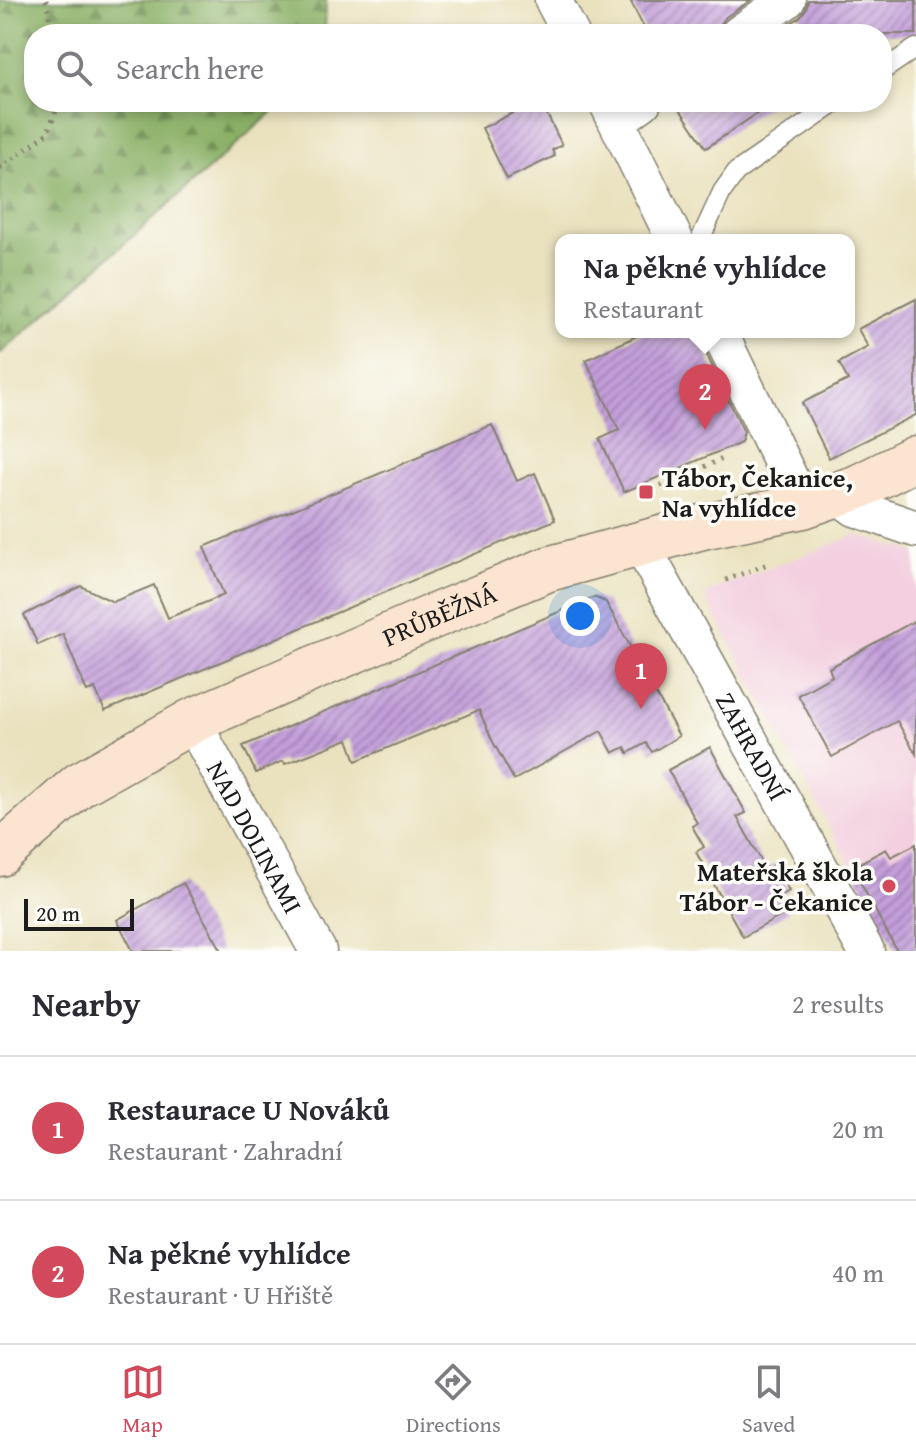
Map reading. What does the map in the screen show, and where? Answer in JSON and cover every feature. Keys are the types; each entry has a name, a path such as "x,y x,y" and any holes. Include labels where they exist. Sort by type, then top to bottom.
{"main road":[{"name":"PRŮBĚŽNÁ","path":"0,854 79,785 192,721 548,569 702,527 820,500 858,487 916,458"}],"street":[{"path":"553,0 566,24"},
{"path":"753,24 787,0"},
{"path":"625,112 673,234"},
{"path":"723,338 820,500 855,508 916,529"},
{"name":"ZAHRADNÍ","path":"640,543 866,951"},
{"name":"NAD DOLINAMI","path":"192,721 318,951"}],"lane":[{"path":"892,64 916,48"},
{"path":"703,234 722,192 736,172 823,112"}],"path":[{"path":"46,0 51,24"},
{"path":"0,168 48,133 55,112"},
{"path":"646,492 725,458"},
{"path":"726,580 770,563"}],"shaded area":[{"path":"856,535 916,552 916,905 882,924 706,595"}],"green space":[{"path":"0,0 326,0 325,24 24,24 24,112 273,112 0,354"}],"building":[{"path":"630,0 751,0 721,24 642,24"},
{"path":"808,0 916,0 916,34 892,34 892,24 790,24 806,9"},
{"path":"515,112 546,112 562,145 552,150 555,156 507,179 482,128"},
{"path":"682,112 759,112 706,148"},
{"path":"916,299 916,415 829,458 802,403 848,380 839,363 868,347 858,329"},
{"path":"632,338 699,338 744,432 741,442 624,492 600,439 619,430 586,360"},
{"path":"492,425 517,481 535,473 555,520 105,711 95,689 87,692 63,634 38,645 24,615 81,586 113,602 154,585 168,618 224,595 204,547"},
{"path":"594,597 606,602 679,736 652,752 646,743 628,753 625,747 613,753 601,731 514,780 479,710 356,761 348,739 256,773 243,746"},
{"path":"916,620 916,754 897,721 832,757 798,695 832,676 829,668"},
{"path":"710,747 746,813 737,817 766,869 775,864 789,891 780,896 788,912 743,937 696,852 704,847 692,826 697,823 668,770"},
{"name":"Mateřská škola Tábor - Čekanice","path":"916,844 916,951 897,951 852,867 886,849 891,857"},
{"path":"183,883 222,951 133,951 117,920"}],"place":[{"name":"Na pěkné vyhlídce","path":"705,430"},
{"name":"Tábor, Čekanice, Na vyhlídce","path":"646,492"},
{"name":"Restaurace U Nováků","path":"641,709"},
{"name":"Mateřská škola Tábor - Čekanice","path":"889,886"}]}
